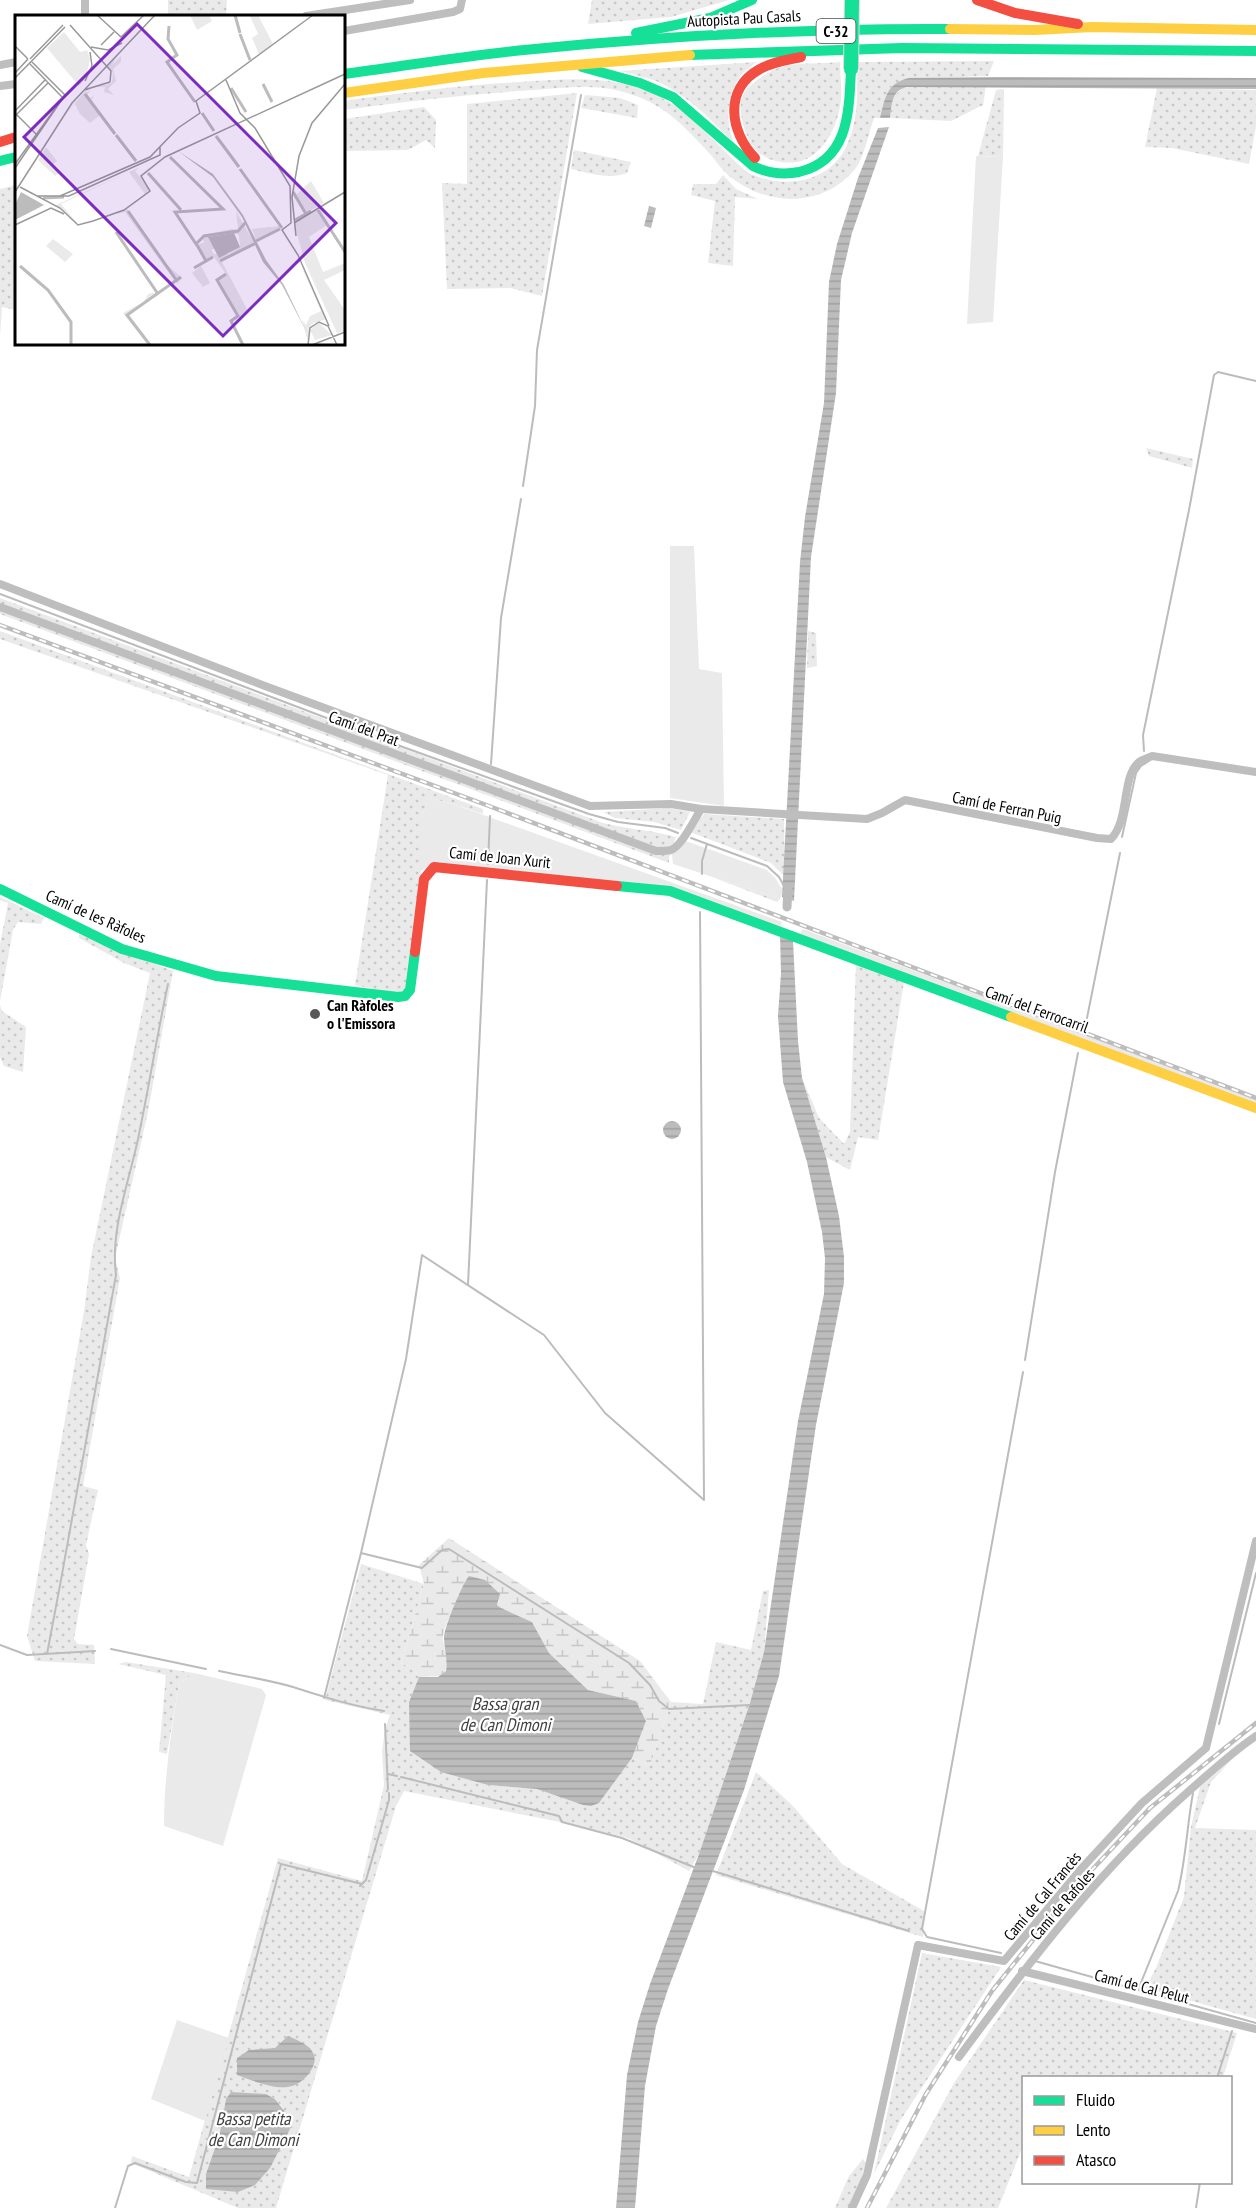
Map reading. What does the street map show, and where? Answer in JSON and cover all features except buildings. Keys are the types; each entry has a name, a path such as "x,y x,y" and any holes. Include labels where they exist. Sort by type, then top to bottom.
{"main road":[{"path":"580,45 608,37 694,23 720,15 752,0"},
{"path":"571,65 631,79 659,90 692,111 754,166 768,172 786,174 808,170 820,164 839,144 848,118 852,0"},
{"path":"977,0 1001,10 1030,17 1060,19 1092,27"},
{"name":"Autopista Pau Casals","path":"345,74 522,50 797,32 1035,30 1092,27 1256,30"},
{"name":"C-32","path":"345,93 399,84 638,58 912,48 1256,51"},
{"path":"786,174 759,161 741,144 736,133 733,114 737,94 750,76 768,65 832,50"},
{"path":"0,142 15,137"},
{"path":"0,161 15,157"},
{"name":"Camí de Joan Xurit","path":"216,976 405,996 410,990 413,976 424,879 434,867 670,891 807,942"},
{"name":"Camí de les Ràfoles","path":"0,889 122,949 216,976"},
{"name":"Camí del Ferrocarril","path":"807,942 1256,1108"}],"street":[{"path":"312,15 410,0"},
{"path":"345,31 453,12 462,6 462,0"},
{"path":"0,65 15,62"},
{"path":"0,86 15,84"},
{"name":"Camí de Ferran Puig","path":"0,584 265,686 590,806 671,804 701,809 867,819 905,800 1097,838 1111,838 1119,830 1132,771 1139,762 1152,756 1256,772"},
{"name":"Camí del Prat","path":"0,607 656,851 671,850 681,843 687,829 701,809"},
{"name":"Camí de Cal Francès","path":"852,2208 867,2175 918,1945 1004,1961 1081,1869 1142,1803 1206,1748 1256,1541"},
{"name":"Camí de Rafoles","path":"959,2057 1022,1971 1079,1902 1157,1819 1236,1749 1256,1736"},
{"name":"Camí de Cal Pelut","path":"1022,1971 1256,2029"}],"green space":[{"path":"168,0 227,0 226,15 168,15"},
{"path":"592,0 729,0 671,17 588,24"},
{"path":"994,61 988,76 907,79 891,87 887,118 874,118 864,152 855,169 829,190 798,199 766,195 736,181 671,115 648,101 620,91 577,87 439,98 345,110 345,101 432,90 555,80 607,81 641,89 671,103 694,121 747,172 761,178 792,182 820,174 832,166 842,154 854,121 857,101 857,62"},
{"path":"757,62 742,74 730,100 728,119 736,146 709,118 679,94 656,81 620,71"},
{"path":"840,62 840,109 828,138 815,154 792,163 771,160 758,152 749,141 741,116 742,99 747,89 761,77 781,67 795,64"},
{"path":"986,86 983,105 951,121 890,118 891,99 904,87"},
{"path":"1157,88 1256,90 1256,126 1249,164 1172,148 1145,147"},
{"path":"996,90 1004,90 1003,157 978,156"},
{"path":"577,93 542,296 510,288 447,289 442,183 467,184 467,104"},
{"path":"585,95 620,98 638,105 637,118 581,108"},
{"path":"424,107 436,120 435,148 426,140 408,150 345,151 345,119"},
{"path":"574,150 631,162 627,173 613,176 592,174 571,169"},
{"path":"976,156 1003,157 993,322 967,324"},
{"path":"723,175 736,189 758,199 735,197 733,266 708,263 715,201 691,195 693,184 716,184"},
{"path":"15,185 15,310 2,307 0,336 0,189"},
{"path":"1146,448 1193,459 1192,468 1149,456"},
{"path":"670,546 694,546 699,669 722,673 724,806 670,798"},
{"path":"0,598 603,823 676,837 669,863 0,614"},
{"path":"0,631 483,809 483,814 429,798 421,818 421,888 409,987 396,994 355,985 388,775 0,639"},
{"path":"808,631 816,633 817,666 807,668"},
{"path":"429,798 450,803 782,922 781,927 668,888 433,863 420,872 421,818"},
{"path":"669,808 690,812 681,830 654,822 615,818 603,812"},
{"path":"704,814 784,819 785,877 771,863 690,832"},
{"path":"686,841 767,870 783,891 780,899 673,864 672,854"},
{"path":"707,875 780,899 777,902"},
{"path":"0,897 44,918 41,924 18,922 13,930 0,1001 0,944 8,903 0,900"},
{"path":"803,929 1256,1099 1256,1105 799,935"},
{"path":"79,934 173,971 148,1112 115,1258 120,1278 83,1486 98,1490 86,1545 89,1554 74,1639 78,1644 94,1645 95,1664 35,1661 27,1636 84,1311 91,1257 150,973 124,963 79,938"},
{"path":"856,963 904,982 878,1140 858,1137 850,1170 826,1157 802,1078 819,1118 844,1144 850,1132"},
{"path":"0,1005 2,1011 26,1027 23,1072 4,1066 0,1057"},
{"path":"449,1538 640,1661 671,1702 650,1765 632,1758 646,1721 636,1701 588,1690 549,1653 532,1622 501,1608 497,1605 499,1601 458,1595 443,1635 447,1666 442,1676 419,1677 415,1670 401,1663 424,1584 419,1565"},
{"path":"361,1564 424,1584 401,1663 415,1670 419,1677 409,1702 488,1785 537,1789 583,1805 599,1803 632,1758 650,1765 671,1702 703,1704 716,1642 751,1650 763,1591 769,1590 764,1652 760,1668 699,1854 689,1871 628,1838 404,1791 396,1806 276,2208 238,2208 131,2163 132,2156 189,2177 278,1858 362,1881 384,1785 382,1752 385,1729 390,1715 325,1700","holes":["266,2094 275,2099 284,2109 219,2137 226,2099"]},
{"path":"126,1662 194,1673 179,1684 167,1754 159,1752 166,1675 118,1664"},
{"path":"194,1673 262,1689 266,1695 223,1846 164,1826 167,1772 179,1684"},
{"path":"1233,1758 1211,1782 1195,1828 1256,1830 1256,2019 1145,1988 1156,1968 1184,1897 1191,1827 1200,1787"},
{"path":"756,1772 793,1806 842,1864 924,1911 923,1937 716,1875"},
{"path":"922,1953 1001,1967 900,2121 874,2174"},
{"path":"1024,1980 1237,2033 1223,2076 1022,2076 1022,2148 998,2208 886,2208 954,2083"},
{"path":"177,2020 229,2038 205,2121 151,2099"},
{"path":"863,2159 866,2163 852,2208 835,2208 849,2176"}],"water":[{"path":"996,77 1256,78 1256,89 906,87 895,95 890,118 880,118 888,93 901,80"},
{"path":"889,127 852,233 841,280 836,393 811,557 794,901 782,897 800,562 824,403 829,282 837,244 858,178 878,128"},
{"path":"649,206 656,208 651,228 644,226"},
{"path":"780,935 793,941 802,1078 826,1157 839,1216 844,1257 844,1283 816,1425 779,1676 744,1790 656,2026 645,2086 635,2208 616,2208 627,2075 638,2022 699,1854 750,1703 764,1652 798,1421 824,1294 825,1258 822,1232 807,1162 783,1082 778,1016 781,973"},
{"path":"672,1121 678,1124 681,1130 678,1136 672,1139 666,1136 663,1130 666,1124"},
{"name":"Bassa gran de Can Dimoni","path":"469,1576 485,1580 500,1594 497,1605 501,1608 532,1622 549,1653 588,1690 636,1701 646,1721 632,1758 599,1803 591,1806 583,1805 537,1789 488,1785 441,1772 410,1751 409,1702 419,1677 438,1677 446,1671 445,1632 458,1596"},
{"name":"Bassa petita de Can Dimoni","path":"288,2036 308,2046 314,2056 312,2068 302,2081 296,2085 279,2087 237,2075 237,2058 249,2050 275,2048"},
{"name":"Bassa petita de Can Dimoni","path":"231,2092 266,2094 275,2099 290,2118 290,2129 270,2168 255,2185 238,2192 206,2189 206,2174 219,2137 226,2099"}],"waterway":[{"path":"523,486 535,406 537,350 581,95"},
{"path":"1144,751 1143,735 1214,375 1218,372 1256,381"},
{"path":"491,764 501,618 521,499"},
{"path":"0,594 403,747 589,814 618,822 665,828 678,833"},
{"path":"1122,837 1136,773 1149,761"},
{"path":"488,864 490,816"},
{"path":"691,838 767,866 779,877 784,886"},
{"path":"702,874 702,861 707,844"},
{"path":"1087,1018 1120,853"},
{"path":"468,1285 487,880"},
{"path":"787,907 788,887"},
{"path":"700,912 704,1500 605,1413 544,1335 422,1255 406,1359 361,1553 422,1568 442,1550 449,1549 629,1663 650,1685 659,1701 669,1709 750,1705"},
{"path":"47,1654 116,1275 116,1241 121,1206 138,1139 168,984"},
{"path":"1025,1360 1055,1172 1078,1053"},
{"path":"1001,1953 927,1937 922,1929 1023,1372"},
{"path":"324,1698 361,1553"},
{"path":"1219,1724 1256,1573"},
{"path":"0,1645 27,1655 95,1651"},
{"path":"111,1649 206,1669"},
{"path":"219,1671 275,1682 349,1704 384,1711"},
{"path":"385,1724 388,1789"},
{"path":"388,1774 397,1776"},
{"path":"401,1777 559,1816 562,1822 622,1838 696,1868"},
{"path":"360,1886 366,1880 389,1793"},
{"path":"1138,1990 1178,1891 1193,1793"},
{"path":"115,2208 128,2166 135,2163 186,2182 197,2183 281,1864 362,1884"},
{"path":"713,1871 909,1931"},
{"path":"1035,1961 1256,2023"},
{"path":"1218,2076 1232,2031"},
{"path":"1196,2208 1200,2184"}],"railway":[{"path":"0,625 489,806 1256,1098"},
{"path":"867,2208 926,2094 992,1991 1074,1889 1150,1808 1256,1723"}],"traffic: fast":[{"path":"636,33 710,18 752,0"},
{"path":"851,69 852,0"},
{"path":"345,74 502,52 630,41 790,32 950,29"},
{"path":"690,55 902,48 1256,51"},
{"path":"582,67 640,83 673,97 753,166 775,173 799,172 816,166 828,157 837,145 847,117 851,69"},
{"path":"0,161 15,157"},
{"path":"617,886 670,891 1011,1017"},
{"path":"0,889 122,949 216,976 398,997 405,996 410,990 415,952"}],"traffic: slow":[{"path":"950,29 1035,30 1092,27 1256,30"},
{"path":"345,93 483,73 690,55"},
{"path":"1011,1017 1256,1108"}],"traffic: jam":[{"path":"977,0 1015,13 1078,24"},
{"path":"755,158 740,136 736,124 734,111 740,88 760,69 801,57"},
{"path":"0,142 15,137"},
{"path":"415,952 424,879 434,867 617,886"}],"place":[{"name":"Can Ràfoles o l'Emissora","path":"315,1014"}]}
